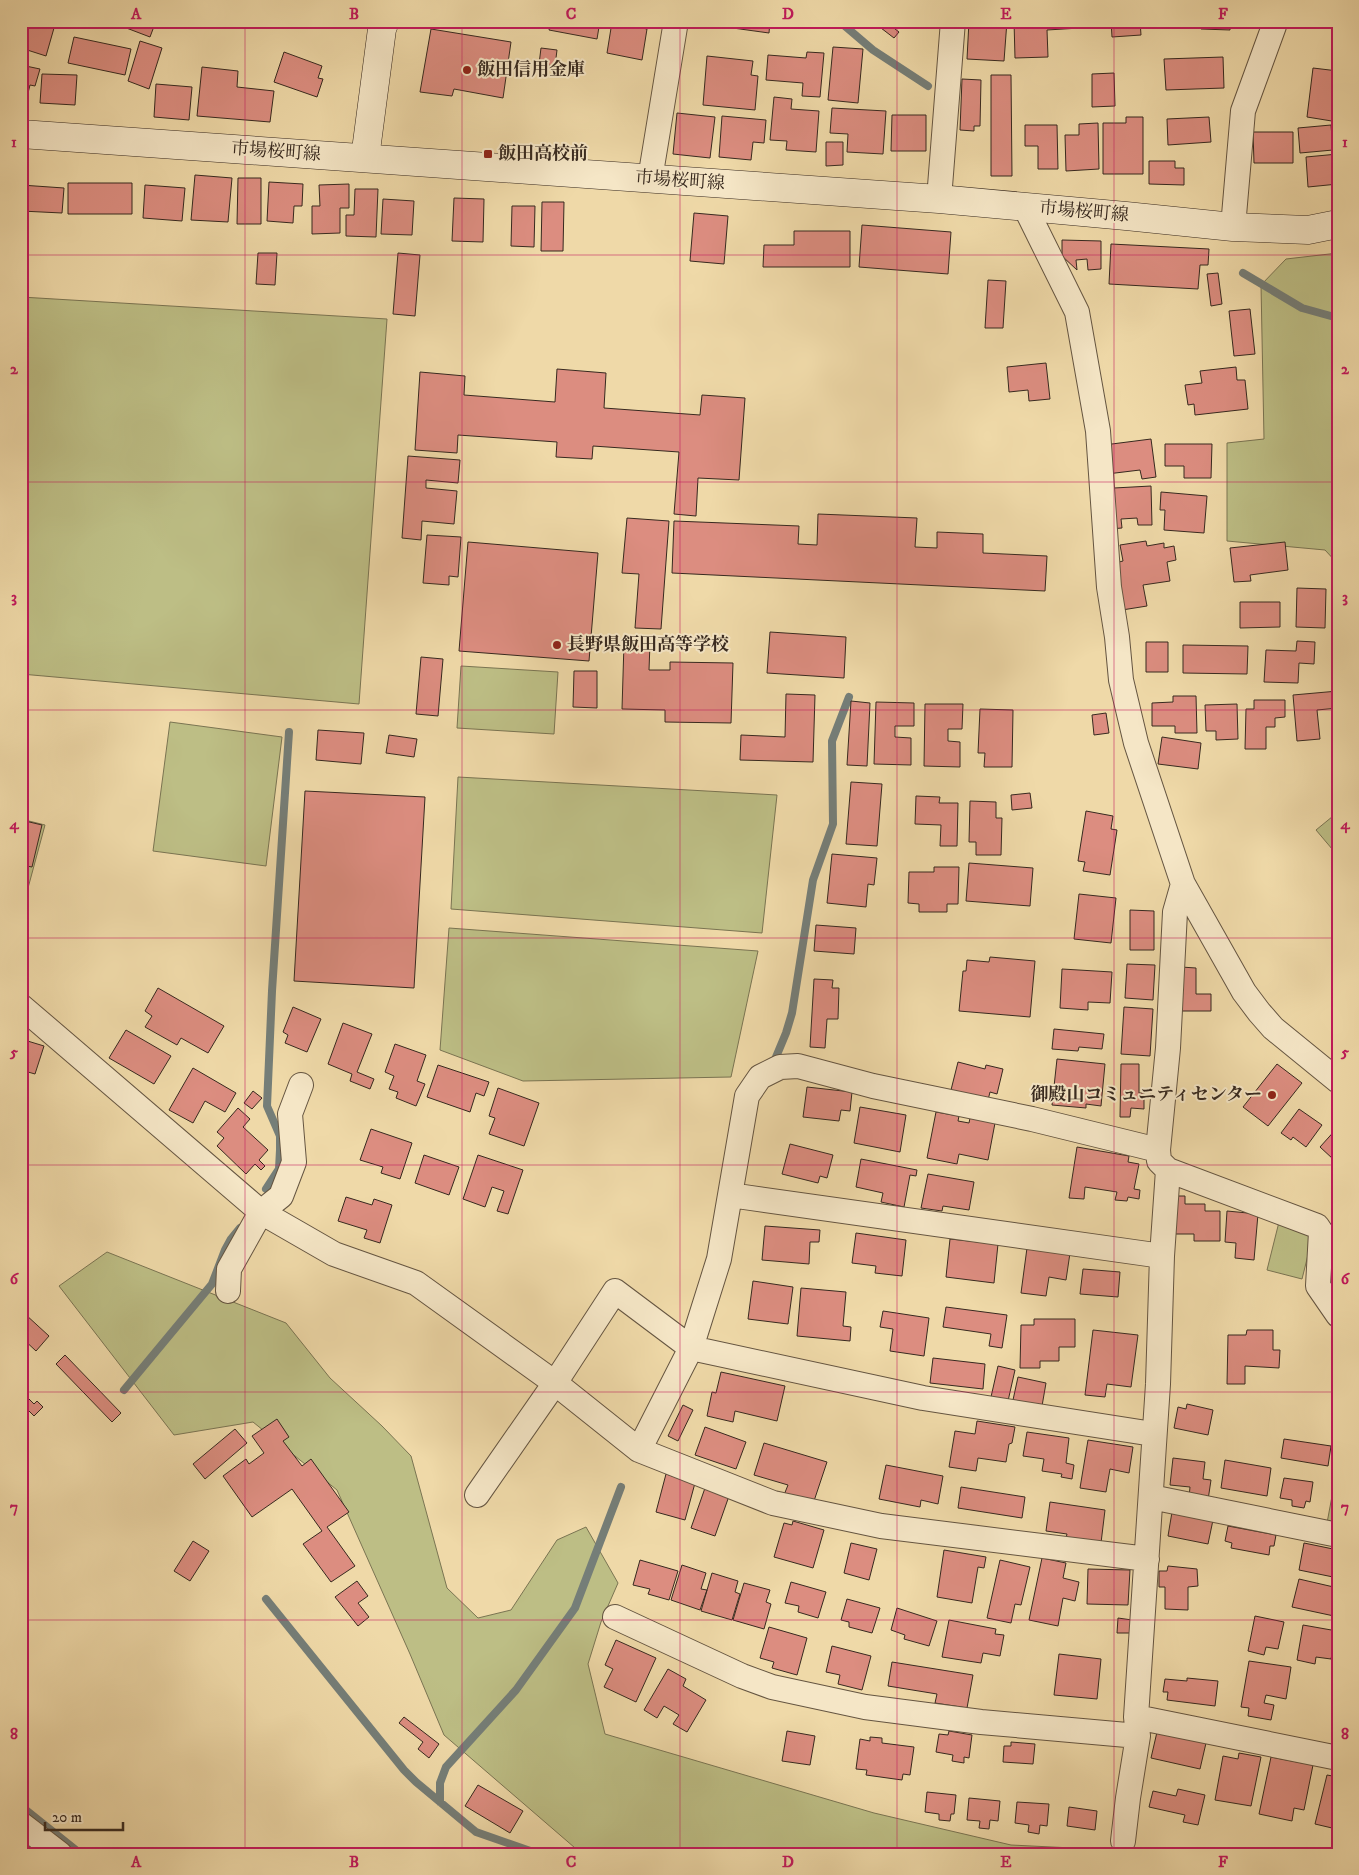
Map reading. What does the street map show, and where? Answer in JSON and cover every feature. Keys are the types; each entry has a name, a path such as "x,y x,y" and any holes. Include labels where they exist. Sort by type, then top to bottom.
{"main road":[{"path":"365,158 382,29 385,21"},
{"name":"市場桜町線","path":"21,134 939,200 1233,227 1308,230 1338,224"}],"street":[{"path":"650,179 676,21"},
{"path":"939,200 953,21"},
{"path":"1233,227 1243,112 1274,26 1274,21"},
{"path":"1026,207 1077,312 1098,431 1109,586 1117,637 1120,680 1136,743 1182,884 1244,992 1259,1012 1273,1028 1338,1081"},
{"path":"1123,1841 1137,1726 1148,1559 1153,1434 1158,1384 1163,1160 1168,1048 1175,912 1182,884"},
{"path":"21,1006 261,1212 334,1254 416,1283 554,1383 639,1450 773,1503 911,1530 1148,1559"},
{"path":"639,1450 691,1348 719,1259 747,1096 760,1077 780,1067 798,1066 873,1086 1032,1119 1163,1160 1317,1226 1321,1232 1318,1286 1338,1315"},
{"path":"228,1291 229,1269 261,1212 281,1196 294,1162 290,1114 301,1084"},
{"path":"730,1195 1162,1256"},
{"path":"477,1495 615,1291 691,1348 923,1398 1153,1434"},
{"path":"1151,1497 1338,1535"},
{"path":"616,1617 742,1676 772,1687 866,1707 981,1722 1137,1726 1338,1758"},
{"path":"21,1824 60,1854"}],"green space":[{"path":"1338,253 1338,564 1325,550 1227,541 1227,443 1264,439 1261,285 1286,259"},
{"path":"21,297 387,319 359,704 21,674"},
{"path":"461,666 558,672 554,734 457,728"},
{"path":"170,722 282,737 266,866 153,851"},
{"path":"458,777 777,795 762,933 451,909"},
{"path":"1338,812 1338,856 1316,830"},
{"path":"21,819 45,825 21,914"},
{"path":"449,928 758,951 731,1077 523,1081 440,1050"},
{"path":"1279,1222 1314,1231 1302,1279 1267,1270"},
{"path":"107,1252 286,1323 330,1378 411,1456 447,1588 478,1618 511,1610 557,1540 586,1527 618,1583 601,1622 588,1664 605,1734 874,1813 1011,1845 1113,1850 1137,1854 582,1854 444,1735 337,1490 253,1422 174,1435 59,1286"},
{"path":"1338,1464 1338,1525 1327,1523"}],"building":[{"path":"21,21 56,21 46,56 21,48"},
{"path":"108,21 156,21 150,37"},
{"path":"551,21 600,21 597,39 549,30"},
{"path":"711,21 770,21 769,33 711,25"},
{"path":"969,21 1007,21 1004,61 967,59"},
{"path":"1014,21 1080,21 1080,28 1047,30 1048,57 1015,58"},
{"path":"1111,21 1140,21 1141,35 1112,37"},
{"path":"1201,21 1230,21 1230,30 1201,29"},
{"path":"612,22 647,29 642,60 607,53"},
{"path":"886,22 899,32 894,38 881,28"},
{"path":"431,29 511,42 503,98 454,89 452,96 420,92"},
{"path":"74,37 131,49 125,75 68,63"},
{"path":"140,41 162,48 149,89 128,81"},
{"path":"833,47 863,49 858,103 828,100"},
{"path":"541,48 557,50 555,66 539,64"},
{"path":"284,52 322,66 318,78 323,79 317,97 274,82"},
{"path":"807,52 824,53 820,97 802,96 803,83 766,80 768,55 806,58"},
{"path":"707,56 753,61 751,75 758,76 755,110 703,105"},
{"path":"1223,57 1224,88 1166,90 1164,59"},
{"path":"21,65 40,69 35,86 30,85 25,105 21,104"},
{"path":"202,67 238,71 237,87 274,91 270,122 197,116"},
{"path":"1313,68 1338,71 1338,122 1307,117"},
{"path":"1114,73 1115,106 1092,107 1092,74"},
{"path":"42,74 77,75 75,105 40,103"},
{"path":"991,75 1011,75 1012,176 991,176"},
{"path":"962,79 981,80 980,126 974,126 974,131 960,130"},
{"path":"156,84 192,87 189,120 154,117"},
{"path":"774,97 792,99 791,109 819,111 816,152 786,150 787,141 770,140"},
{"path":"832,108 886,111 883,154 847,152 848,134 830,133"},
{"path":"677,113 715,117 710,158 673,154"},
{"path":"892,115 926,115 926,151 891,151"},
{"path":"722,116 766,120 764,143 753,142 751,160 719,157"},
{"path":"1126,117 1143,117 1143,174 1103,174 1103,123 1126,123"},
{"path":"1209,117 1211,142 1168,145 1167,119"},
{"path":"1098,123 1099,169 1066,171 1065,135 1079,135 1079,124"},
{"path":"1025,125 1057,125 1058,169 1038,169 1038,146 1025,146"},
{"path":"1331,125 1333,150 1300,153 1298,128"},
{"path":"1253,132 1293,132 1293,163 1254,163"},
{"path":"826,142 843,142 843,165 826,166"},
{"path":"1338,154 1338,184 1308,187 1306,157"},
{"path":"1149,161 1175,161 1175,168 1184,168 1184,185 1149,184"},
{"path":"195,175 232,178 228,222 191,220"},
{"path":"238,178 261,178 261,224 237,224"},
{"path":"269,182 303,184 302,206 294,206 293,223 267,221"},
{"path":"68,183 132,183 132,214 68,214"},
{"path":"349,184 349,208 340,208 340,233 312,234 312,206 320,206 319,185"},
{"path":"21,185 64,188 62,213 21,211"},
{"path":"145,185 185,188 182,221 143,218"},
{"path":"355,189 378,189 376,237 346,236 346,215 354,215"},
{"path":"454,198 484,199 483,242 452,241"},
{"path":"383,199 414,201 412,235 381,234"},
{"path":"542,202 564,202 563,251 541,251"},
{"path":"512,206 535,206 534,247 511,246"},
{"path":"694,213 728,216 724,264 690,261"},
{"path":"862,225 951,232 948,274 859,267"},
{"path":"794,231 850,231 850,267 763,267 764,245 794,245"},
{"path":"1062,240 1101,241 1101,269 1088,270 1087,259 1076,260 1077,270 1062,256"},
{"path":"1111,244 1209,249 1208,265 1200,265 1198,289 1109,284"},
{"path":"258,253 277,253 275,285 256,284"},
{"path":"398,253 420,255 415,316 393,314"},
{"path":"1218,273 1222,304 1211,306 1207,274"},
{"path":"988,280 1006,281 1003,328 985,328"},
{"path":"1250,309 1255,354 1234,356 1229,311"},
{"path":"1046,363 1050,399 1029,401 1028,390 1009,392 1007,367"},
{"path":"1236,367 1237,380 1245,380 1248,409 1195,415 1194,404 1188,405 1185,385 1202,383 1200,371"},
{"path":"557,369 606,373 604,408 700,415 702,395 745,398 739,480 698,478 696,516 674,514 679,452 593,446 592,459 556,457 557,442 458,435 457,453 415,450 420,372 465,376 464,395 555,402"},
{"path":"1151,439 1156,477 1142,479 1140,470 1107,474 1104,445"},
{"path":"1165,444 1212,444 1211,478 1184,478 1184,466 1165,466"},
{"path":"408,456 460,460 458,483 426,480 426,488 457,491 454,524 422,521 421,540 402,538"},
{"path":"1151,486 1152,525 1138,525 1137,518 1121,519 1122,528 1109,529 1108,505 1115,505 1114,488"},
{"path":"1161,492 1207,496 1204,533 1164,530 1165,510 1160,510"},
{"path":"818,514 917,518 915,547 937,548 937,532 983,534 983,553 1047,556 1045,591 672,573 674,521 799,526 798,544 817,545"},
{"path":"627,518 669,521 661,629 635,628 639,574 622,573"},
{"path":"427,535 461,537 458,577 449,576 449,585 423,583"},
{"path":"1146,541 1147,546 1164,543 1164,548 1174,546 1176,560 1167,562 1170,581 1143,585 1147,606 1122,610 1115,563 1123,561 1120,545"},
{"path":"468,542 598,553 589,661 459,651"},
{"path":"1285,542 1288,570 1250,575 1251,581 1234,582 1230,548"},
{"path":"1297,588 1326,589 1325,628 1296,627"},
{"path":"1240,602 1280,602 1280,627 1240,628"},
{"path":"770,632 846,637 844,678 767,673"},
{"path":"1297,641 1315,642 1314,664 1299,663 1298,683 1264,682 1266,650 1296,651"},
{"path":"1146,642 1168,642 1168,672 1146,672"},
{"path":"624,643 650,643 649,670 670,670 670,662 733,663 731,723 665,722 665,710 622,709"},
{"path":"1183,645 1248,646 1247,674 1183,673"},
{"path":"421,657 443,659 438,716 416,714"},
{"path":"574,671 597,671 597,708 573,707"},
{"path":"1338,691 1338,708 1317,710 1320,739 1297,741 1293,695"},
{"path":"786,694 815,695 813,762 740,760 741,735 785,737"},
{"path":"1173,696 1196,696 1197,733 1175,733 1175,726 1152,726 1152,703 1173,702"},
{"path":"1254,700 1285,700 1285,717 1275,718 1275,727 1266,727 1266,749 1245,749 1246,709 1254,709"},
{"path":"851,701 870,703 867,766 847,765"},
{"path":"876,702 914,703 914,726 895,726 895,737 911,738 911,765 874,764"},
{"path":"925,704 963,704 962,729 948,729 948,741 960,742 960,767 924,766"},
{"path":"1237,704 1238,739 1216,740 1216,731 1206,731 1205,705"},
{"path":"980,709 1013,710 1012,767 984,767 985,753 978,753"},
{"path":"1106,713 1109,733 1094,735 1092,715"},
{"path":"318,730 364,733 361,764 316,760"},
{"path":"389,735 417,739 414,757 386,753"},
{"path":"1162,737 1201,743 1198,769 1158,764"},
{"path":"851,782 882,784 877,846 846,844"},
{"path":"305,791 425,797 414,988 294,981"},
{"path":"1030,793 1032,808 1012,810 1011,795"},
{"path":"916,796 940,797 939,803 958,803 957,846 940,846 941,825 915,824"},
{"path":"970,801 996,802 996,818 1002,818 1001,855 976,855 976,842 969,842"},
{"path":"1086,811 1113,816 1111,829 1117,830 1110,875 1083,871 1085,862 1078,861"},
{"path":"21,820 42,825 32,867 21,865"},
{"path":"832,854 877,858 874,885 868,884 866,907 827,903"},
{"path":"969,863 1033,868 1030,906 966,901"},
{"path":"934,867 959,867 958,904 947,904 947,912 919,912 919,904 908,903 909,872 934,872"},
{"path":"1079,894 1116,898 1111,943 1074,939"},
{"path":"1130,910 1154,911 1154,950 1130,950"},
{"path":"816,925 856,928 854,954 814,951"},
{"path":"990,957 1035,961 1030,1017 959,1011 963,971 966,971 967,960 989,962"},
{"path":"1127,964 1155,965 1153,1000 1125,998"},
{"path":"1181,967 1196,968 1196,994 1211,994 1211,1011 1180,1011"},
{"path":"1062,969 1112,972 1110,1003 1088,1002 1088,1010 1060,1008"},
{"path":"814,979 833,980 832,988 839,988 838,1019 827,1019 825,1048 810,1047"},
{"path":"158,988 224,1026 208,1053 181,1038 177,1045 145,1027 152,1016 145,1011"},
{"path":"293,1007 321,1019 307,1052 285,1043 288,1035 283,1032"},
{"path":"1124,1007 1153,1009 1150,1056 1121,1054"},
{"path":"343,1023 372,1034 357,1072 374,1079 370,1089 350,1081 352,1074 328,1064"},
{"path":"1054,1029 1104,1034 1102,1049 1079,1047 1078,1051 1052,1049"},
{"path":"126,1030 171,1056 154,1084 109,1058"},
{"path":"21,1039 44,1046 35,1074 21,1070"},
{"path":"395,1044 426,1055 417,1081 425,1084 416,1106 396,1098 398,1092 389,1089 394,1076 385,1072"},
{"path":"1057,1059 1105,1064 1101,1106 1086,1104 1086,1108 1052,1105"},
{"path":"958,1062 985,1069 986,1065 1003,1069 997,1094 990,1092 988,1100 951,1090"},
{"path":"1121,1064 1139,1064 1139,1093 1144,1093 1144,1109 1131,1108 1130,1117 1120,1117"},
{"name":"御殿山コミュニティセンター","path":"1277,1064 1302,1083 1268,1126 1243,1107"},
{"path":"438,1065 489,1082 484,1096 476,1093 470,1112 427,1097"},
{"path":"193,1068 236,1093 225,1112 205,1101 193,1123 169,1110"},
{"path":"807,1087 852,1092 850,1111 841,1110 839,1121 803,1117"},
{"path":"498,1088 539,1103 524,1146 489,1134 495,1118 489,1116"},
{"path":"253,1091 262,1098 252,1109 244,1103"},
{"path":"860,1107 906,1115 900,1152 854,1143"},
{"path":"238,1108 250,1119 243,1127 268,1150 259,1160 265,1166 261,1170 255,1164 246,1174 217,1146 224,1138 217,1132"},
{"path":"1299,1109 1322,1125 1306,1147 1293,1137 1291,1140 1281,1133"},
{"path":"936,1112 959,1116 958,1121 969,1123 970,1118 995,1123 988,1160 959,1154 957,1164 927,1158"},
{"path":"1338,1127 1338,1154 1333,1159 1320,1147"},
{"path":"371,1129 412,1143 400,1179 381,1173 383,1167 360,1160"},
{"path":"790,1144 833,1155 827,1178 820,1176 818,1183 782,1174"},
{"path":"1077,1147 1129,1156 1128,1162 1139,1164 1134,1189 1140,1190 1139,1199 1128,1197 1127,1201 1115,1200 1117,1192 1085,1187 1084,1199 1069,1198"},
{"path":"424,1155 459,1167 449,1195 415,1183"},
{"path":"478,1155 523,1170 508,1214 497,1211 504,1191 492,1187 485,1207 463,1199"},
{"path":"861,1159 917,1170 916,1176 910,1175 904,1207 881,1202 883,1193 856,1187"},
{"path":"928,1174 974,1182 969,1210 943,1206 942,1211 921,1208"},
{"path":"1173,1196 1185,1196 1185,1204 1205,1204 1205,1211 1220,1211 1220,1241 1194,1241 1194,1234 1172,1234"},
{"path":"346,1197 372,1205 374,1199 392,1205 380,1243 364,1238 367,1230 338,1221"},
{"path":"1227,1211 1258,1214 1254,1260 1235,1258 1236,1243 1225,1242"},
{"path":"765,1226 820,1230 819,1242 810,1242 809,1264 762,1260"},
{"path":"856,1233 906,1240 902,1276 875,1273 876,1266 852,1263"},
{"path":"950,1239 998,1244 994,1283 946,1277"},
{"path":"1027,1248 1070,1253 1066,1280 1049,1277 1046,1296 1021,1293"},
{"path":"1083,1269 1120,1272 1118,1297 1080,1294"},
{"path":"753,1281 793,1287 788,1324 748,1319"},
{"path":"801,1288 846,1292 843,1326 851,1327 850,1341 797,1336"},
{"path":"946,1307 1007,1315 1002,1348 989,1346 991,1334 943,1327"},
{"path":"883,1311 929,1318 924,1356 890,1351 893,1329 880,1327"},
{"path":"25,1314 49,1336 36,1351 21,1337 21,1318"},
{"path":"1034,1319 1075,1319 1075,1347 1059,1347 1059,1361 1040,1361 1040,1368 1020,1368 1021,1325 1034,1325"},
{"path":"1093,1330 1138,1335 1131,1387 1107,1384 1105,1397 1085,1395"},
{"path":"1247,1330 1273,1330 1273,1350 1280,1350 1279,1368 1245,1366 1245,1384 1227,1384 1228,1335 1246,1335"},
{"path":"65,1355 121,1413 112,1422 56,1364"},
{"path":"933,1358 985,1364 983,1389 930,1383"},
{"path":"998,1366 1015,1370 1008,1401 991,1397"},
{"path":"721,1372 785,1386 777,1421 735,1411 733,1422 707,1416 712,1392 716,1393"},
{"path":"1018,1377 1046,1383 1042,1406 1013,1400"},
{"path":"21,1391 34,1404 37,1401 43,1407 34,1416 26,1408 21,1412"},
{"path":"1187,1404 1213,1410 1208,1435 1174,1428 1178,1407 1186,1409"},
{"path":"683,1405 693,1410 678,1441 668,1436"},
{"path":"277,1419 289,1437 283,1441 302,1466 311,1459 349,1512 327,1527 355,1566 331,1582 303,1544 322,1531 292,1489 252,1517 223,1476 246,1459 249,1464 264,1453 252,1436"},
{"path":"977,1421 1015,1427 1012,1443 1009,1444 1006,1462 978,1458 976,1471 949,1467 955,1431 975,1434"},
{"path":"705,1427 746,1442 736,1469 695,1455"},
{"path":"235,1429 247,1443 205,1479 193,1464"},
{"path":"1027,1432 1069,1438 1066,1463 1074,1465 1072,1479 1061,1477 1062,1474 1042,1471 1044,1459 1023,1456"},
{"path":"1284,1439 1331,1446 1328,1466 1281,1458"},
{"path":"1088,1440 1133,1447 1129,1473 1110,1469 1106,1492 1080,1488"},
{"path":"764,1443 827,1462 813,1504 784,1495 788,1485 754,1475"},
{"path":"1173,1458 1205,1462 1203,1479 1211,1480 1208,1500 1189,1497 1190,1487 1170,1485"},
{"path":"1225,1460 1271,1468 1267,1496 1221,1488"},
{"path":"886,1465 943,1476 938,1504 921,1500 920,1507 879,1499"},
{"path":"666,1474 695,1483 685,1520 656,1512"},
{"path":"1284,1478 1313,1482 1310,1502 1306,1501 1304,1508 1292,1506 1292,1500 1280,1498"},
{"path":"961,1487 1025,1497 1022,1518 958,1508"},
{"path":"705,1488 729,1496 715,1536 691,1528"},
{"path":"1050,1502 1105,1510 1101,1543 1066,1538 1067,1534 1046,1531"},
{"path":"1172,1512 1213,1520 1208,1544 1168,1536"},
{"path":"793,1521 824,1530 813,1568 774,1557 784,1523 792,1525"},
{"path":"1228,1526 1276,1535 1274,1546 1270,1546 1269,1555 1231,1548 1232,1543 1225,1541"},
{"path":"193,1541 209,1551 190,1581 174,1571"},
{"path":"851,1543 877,1549 869,1580 844,1573"},
{"path":"1304,1543 1338,1550 1338,1578 1299,1570"},
{"path":"944,1550 986,1557 984,1568 978,1567 972,1603 937,1597"},
{"path":"1042,1558 1066,1563 1063,1578 1079,1582 1075,1601 1063,1598 1058,1626 1029,1620"},
{"path":"640,1560 678,1571 669,1600 648,1594 650,1589 633,1585"},
{"path":"1000,1560 1030,1567 1021,1605 1015,1604 1011,1623 987,1618"},
{"path":"682,1565 706,1573 701,1589 707,1590 700,1610 671,1600"},
{"path":"1168,1566 1197,1569 1198,1586 1188,1587 1188,1610 1165,1609 1165,1587 1159,1587 1159,1571 1167,1571"},
{"path":"1088,1569 1130,1570 1128,1605 1087,1604"},
{"path":"712,1573 738,1581 735,1592 740,1594 732,1620 701,1611"},
{"path":"1299,1579 1338,1588 1338,1600 1334,1616 1292,1607"},
{"path":"357,1581 368,1596 358,1603 369,1617 358,1626 335,1597"},
{"path":"791,1582 826,1592 818,1618 798,1612 799,1606 785,1603"},
{"path":"744,1583 770,1590 766,1602 771,1604 764,1629 733,1620"},
{"path":"847,1599 880,1608 872,1633 849,1627 849,1622 841,1620"},
{"path":"897,1608 937,1621 929,1646 904,1639 905,1635 891,1630"},
{"path":"1255,1616 1284,1622 1278,1649 1266,1647 1264,1655 1248,1651"},
{"path":"1118,1618 1132,1620 1130,1633 1117,1633"},
{"path":"949,1620 996,1629 995,1634 1004,1635 1000,1656 983,1653 981,1663 942,1657"},
{"path":"1303,1625 1337,1631 1331,1659 1316,1657 1315,1664 1297,1660"},
{"path":"769,1627 807,1638 797,1675 772,1668 774,1662 760,1658"},
{"path":"616,1640 656,1658 636,1702 604,1687 613,1669 605,1665"},
{"path":"832,1646 871,1656 862,1690 838,1684 840,1675 826,1672"},
{"path":"1059,1654 1101,1659 1097,1699 1054,1695"},
{"path":"1249,1661 1291,1667 1286,1699 1266,1695 1264,1703 1274,1705 1271,1720 1248,1716 1249,1708 1241,1707"},
{"path":"892,1662 973,1675 967,1708 935,1703 937,1694 888,1686"},
{"path":"668,1669 686,1679 683,1686 706,1700 687,1732 673,1724 679,1715 664,1706 657,1718 644,1710"},
{"path":"1187,1678 1218,1681 1215,1706 1167,1700 1168,1692 1163,1692 1165,1679 1187,1681"},
{"path":"404,1717 439,1744 429,1758 418,1749 423,1742 399,1723"},
{"path":"787,1731 815,1736 810,1765 782,1761"},
{"path":"949,1731 972,1735 969,1758 964,1757 964,1763 952,1761 953,1755 936,1752 939,1734 948,1735"},
{"path":"1157,1732 1206,1743 1200,1769 1151,1758"},
{"path":"870,1737 882,1738 882,1743 914,1747 910,1775 903,1774 902,1780 866,1775 867,1770 856,1769 860,1739 870,1741"},
{"path":"1011,1742 1035,1744 1033,1764 1003,1762 1004,1746 1011,1746"},
{"path":"1239,1753 1261,1757 1251,1806 1215,1800 1223,1756 1238,1759"},
{"path":"1271,1757 1313,1765 1304,1810 1294,1808 1292,1821 1259,1814"},
{"path":"1327,1775 1338,1777 1338,1803 1332,1828 1315,1824"},
{"path":"478,1785 523,1811 510,1833 465,1806"},
{"path":"1178,1789 1205,1795 1198,1825 1183,1822 1185,1815 1149,1807 1153,1791 1176,1796"},
{"path":"927,1792 956,1795 954,1814 951,1814 950,1821 939,1820 939,1814 925,1812"},
{"path":"969,1798 1000,1801 998,1821 990,1820 989,1829 979,1828 980,1821 967,1820"},
{"path":"1017,1802 1049,1804 1047,1826 1040,1825 1039,1834 1028,1832 1029,1825 1015,1823"},
{"path":"1069,1807 1097,1811 1095,1830 1067,1826"}],"waterway":[{"path":"839,21 873,50 928,86"},
{"path":"1243,273 1302,308 1338,318"},
{"path":"776,1057 792,1013 813,880 833,824 832,741 849,697"},
{"path":"266,1189 279,1169 280,1150 280,1136 267,1106 272,991 289,732"},
{"path":"124,1390 212,1284 225,1250 240,1228"},
{"path":"440,1802 440,1783 446,1767 516,1690 575,1608 621,1487"},
{"path":"266,1599 404,1770 416,1782 476,1832 539,1854"},
{"path":"21,1806 81,1854"}],"place":[{"name":"飯田信用金庫","path":"467,70"},
{"name":"飯田高校前","path":"488,154"},
{"name":"長野県飯田高等学校","path":"557,645"},
{"name":"御殿山コミュニティセンター","path":"1272,1095"}]}
